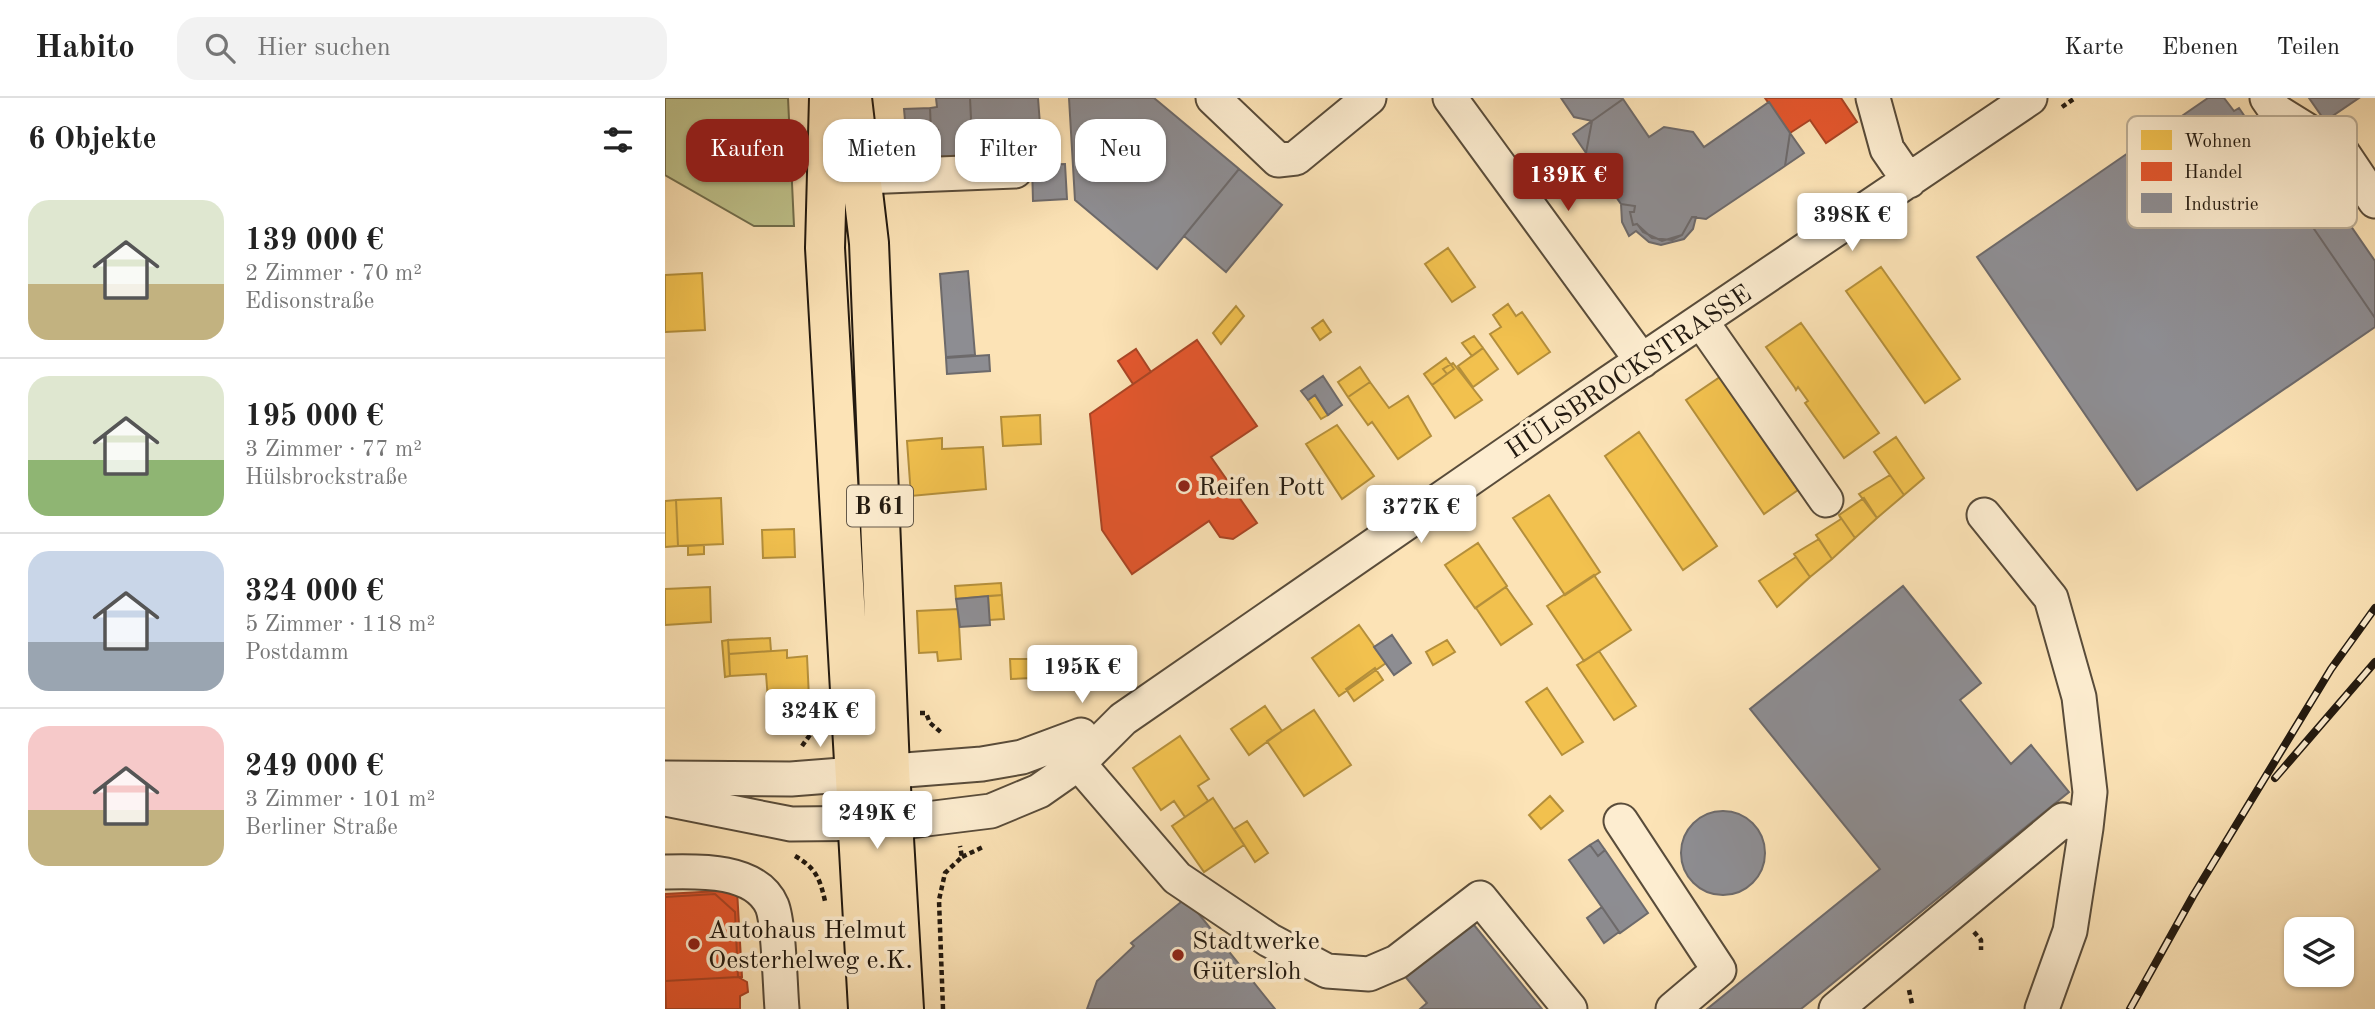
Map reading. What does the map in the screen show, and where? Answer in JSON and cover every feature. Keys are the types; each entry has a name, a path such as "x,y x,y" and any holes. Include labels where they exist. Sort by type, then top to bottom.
{"main road":[{"name":"B 61","path":"829,98 833,119"},
{"name":"B 61","path":"850,119 852,98"},
{"name":"B 61","path":"844,182 825,248 872,771 894,823 904,1009"},
{"name":"B 61","path":"868,1009 857,824 872,771"}],"street":[{"path":"1213,98 1278,160 1296,158 1369,98"},
{"path":"1450,98 1641,361"},
{"path":"1873,98 1887,149 1909,181"},
{"name":"HÜLSBROCKSTRASSE","path":"665,799 791,824 857,824 894,823 991,811 1039,791 1070,753 2030,98"},
{"path":"2267,98 2276,111 2284,116"},
{"path":"2357,174 2375,201"},
{"path":"1701,321 1826,500"},
{"path":"1984,515 2050,598 2079,697 2090,792 2086,828 2070,931 2042,1009"},
{"path":"1070,753 1177,878 1269,940 1327,971 1369,974 1397,962 1480,898 1570,1009"},
{"name":"HÜLSBROCKSTRASSE","path":"665,778 791,779 982,764 1070,753"},
{"path":"1836,1009 2063,820 2086,828"},
{"path":"1621,821 1719,970 1673,1009"},
{"path":"665,872 688,871 747,880 762,892 772,908 782,1009"}],"path":[{"path":"917,713 926,713 930,723 950,739"},
{"path":"798,750 813,735 821,715"},
{"path":"790,847 790,853 809,864 820,877 825,905"},
{"path":"943,1009 939,900 945,873 962,857 961,851"}],"green space":[{"path":"665,98 788,98 789,119 686,119 686,182 792,182 794,226 754,226 665,175"}],"building: Wohnen":[{"path":"1448,248 1475,287 1452,302 1425,264"},
{"path":"1881,267 1960,379 1925,403 1846,291"},
{"path":"702,273 705,330 665,332 665,275"},
{"path":"1508,304 1516,316 1522,312 1550,352 1518,374 1490,334 1501,327 1493,315"},
{"path":"1236,306 1244,316 1221,344 1213,333"},
{"path":"1323,320 1331,332 1320,340 1312,328"},
{"path":"1801,323 1879,433 1844,458 1805,403 1808,401 1798,387 1796,390 1766,347"},
{"path":"1474,336 1483,348 1472,356 1462,343"},
{"path":"1483,348 1498,369 1473,387 1458,366"},
{"path":"1446,358 1454,369 1432,385 1424,374"},
{"path":"1453,363 1482,400 1455,418 1432,385 1447,374 1443,369"},
{"path":"1360,367 1370,382 1348,397 1338,382"},
{"path":"1720,377 1798,490 1764,514 1686,400"},
{"path":"1370,382 1389,408 1408,396 1431,436 1398,459 1372,422 1368,425 1348,397"},
{"path":"1315,395 1328,415 1321,419 1308,400"},
{"path":"1040,415 1041,444 1003,446 1001,417"},
{"path":"1337,425 1374,476 1342,499 1306,444"},
{"path":"1639,432 1717,546 1683,570 1605,456"},
{"path":"1896,437 1924,478 1904,495 1874,452"},
{"path":"942,438 942,449 983,447 986,489 911,496 907,441"},
{"path":"1890,475 1904,495 1877,518 1859,494"},
{"path":"1549,495 1600,572 1565,595 1513,518"},
{"path":"721,498 723,544 678,546 676,500"},
{"path":"1864,498 1877,518 1855,538 1839,515"},
{"path":"676,500 678,546 665,547 665,501"},
{"path":"1839,515 1855,538 1832,559 1816,535 1841,519"},
{"path":"794,529 795,557 763,558 762,530"},
{"path":"1819,539 1832,559 1810,577 1794,554"},
{"path":"1478,543 1507,586 1475,608 1445,565"},
{"path":"704,545 704,554 688,555 688,546"},
{"path":"1796,557 1810,577 1777,607 1759,581"},
{"path":"1594,575 1631,630 1584,661 1547,606"},
{"path":"1001,583 1002,595 956,599 955,586"},
{"path":"710,587 711,622 665,625 665,589"},
{"path":"1506,587 1532,624 1501,645 1476,608"},
{"path":"1002,595 1004,619 989,620 988,596"},
{"path":"958,609 961,659 938,661 937,652 919,653 917,611"},
{"path":"1359,625 1386,663 1339,696 1312,658"},
{"path":"770,638 771,651 729,654 728,640"},
{"path":"728,640 730,676 725,677 722,641"},
{"path":"1447,640 1455,652 1433,665 1426,652"},
{"path":"787,650 787,658 807,656 809,698 768,700 766,674 730,676 729,654"},
{"path":"1599,651 1636,706 1614,720 1577,665"},
{"path":"1010,659 1031,659 1032,678 1011,679"},
{"path":"1375,668 1383,680 1354,701 1346,689"},
{"path":"1547,688 1583,742 1562,755 1526,702"},
{"path":"1265,706 1282,731 1249,755 1231,729"},
{"path":"1314,710 1351,765 1304,796 1267,741"},
{"path":"1180,736 1209,779 1198,786 1208,801 1185,817 1174,801 1161,810 1133,768"},
{"path":"1550,796 1563,811 1541,829 1529,815"},
{"path":"1213,798 1244,845 1204,872 1172,826"},
{"path":"1247,821 1268,853 1255,862 1234,829"}],"building: Handel":[{"path":"1765,98 1841,98 1857,122 1826,143 1810,120 1790,133"},
{"path":"1197,340 1257,426 1211,457 1257,523 1233,539 1220,537 1209,521 1132,574 1102,530 1090,414"},
{"path":"1136,349 1151,372 1133,384 1118,361"},
{"path":"737,890 742,977 738,977 735,912 715,894 665,897 665,894"},
{"path":"715,894 735,912 738,977 665,981 665,897"},
{"path":"738,977 747,982 748,992 740,996 740,1009 666,1009 665,981"}],"building: Industrie":[{"path":"936,98 970,98 971,119 955,119 955,157 941,158 941,119 930,119 930,108 937,107"},
{"path":"970,98 1038,98 1040,119 971,119"},
{"path":"1069,98 1154,98 1239,169 1157,269 1075,200"},
{"path":"1561,98 1623,99 1592,121 1574,117"},
{"path":"2208,98 2224,98 2234,111 2239,108 2244,116 2182,116"},
{"path":"2309,98 2359,98 2332,116 2322,116"},
{"path":"1623,99 1649,137 1664,127 1693,132 1704,147 1769,102 1790,133 1785,166 1706,219 1692,217 1682,235 1672,240 1652,238 1637,224 1633,225 1630,212 1634,212 1635,206 1621,204 1586,153 1592,121"},
{"path":"930,108 930,119 905,119 904,109"},
{"path":"1592,121 1586,153 1573,134"},
{"path":"1790,133 1804,153 1785,166"},
{"path":"2127,154 2127,228 2313,228 2375,318 2375,327 2137,490 1977,257"},
{"path":"1061,164 1065,164 1067,199 1033,201 1032,182 1061,182"},
{"path":"1239,169 1282,205 1226,272 1184,236"},
{"path":"1621,204 1635,206 1634,212 1630,212 1633,225 1637,224 1643,232 1662,241 1682,235 1692,217 1696,217 1693,229 1684,239 1661,245 1649,242 1636,231 1629,236 1622,222"},
{"path":"2313,228 2352,228 2375,261 2375,318"},
{"path":"968,271 975,355 946,357 940,274"},
{"path":"989,355 990,371 947,374 946,358"},
{"path":"1323,376 1342,405 1328,415 1315,395 1308,400 1301,391"},
{"path":"1903,586 1981,683 1960,700 2011,764 2031,745 2069,792 1801,1009 1707,1009 1880,869 1750,709"},
{"path":"988,596 990,625 960,627 956,599"},
{"path":"1392,635 1411,663 1394,675 1374,647"},
{"path":"1723,811 1739,814 1758,830 1765,853 1762,869 1746,888 1723,895 1707,892 1688,876 1681,853 1684,837 1700,818"},
{"path":"1598,840 1605,850 1598,856 1590,845"},
{"path":"1590,845 1598,856 1605,850 1648,913 1620,933 1569,860"},
{"name":"Stadtwerke Gütersloh","path":"1186,898 1275,1009 1087,1009 1097,981 1134,946 1131,943"},
{"path":"1602,907 1619,932 1604,943 1587,918"},
{"path":"1470,920 1542,1009 1420,1009 1427,1003 1403,974"}],"railway":[{"path":"2130,1009 2193,896 2331,669 2375,608"},
{"path":"2275,778 2375,662"}],"place":[{"name":"Reifen Pott","path":"1184,486"},
{"name":"Autohaus Helmut Oesterhelweg e.K.","path":"694,944"},
{"name":"Stadtwerke Gütersloh","path":"1178,955"}]}
